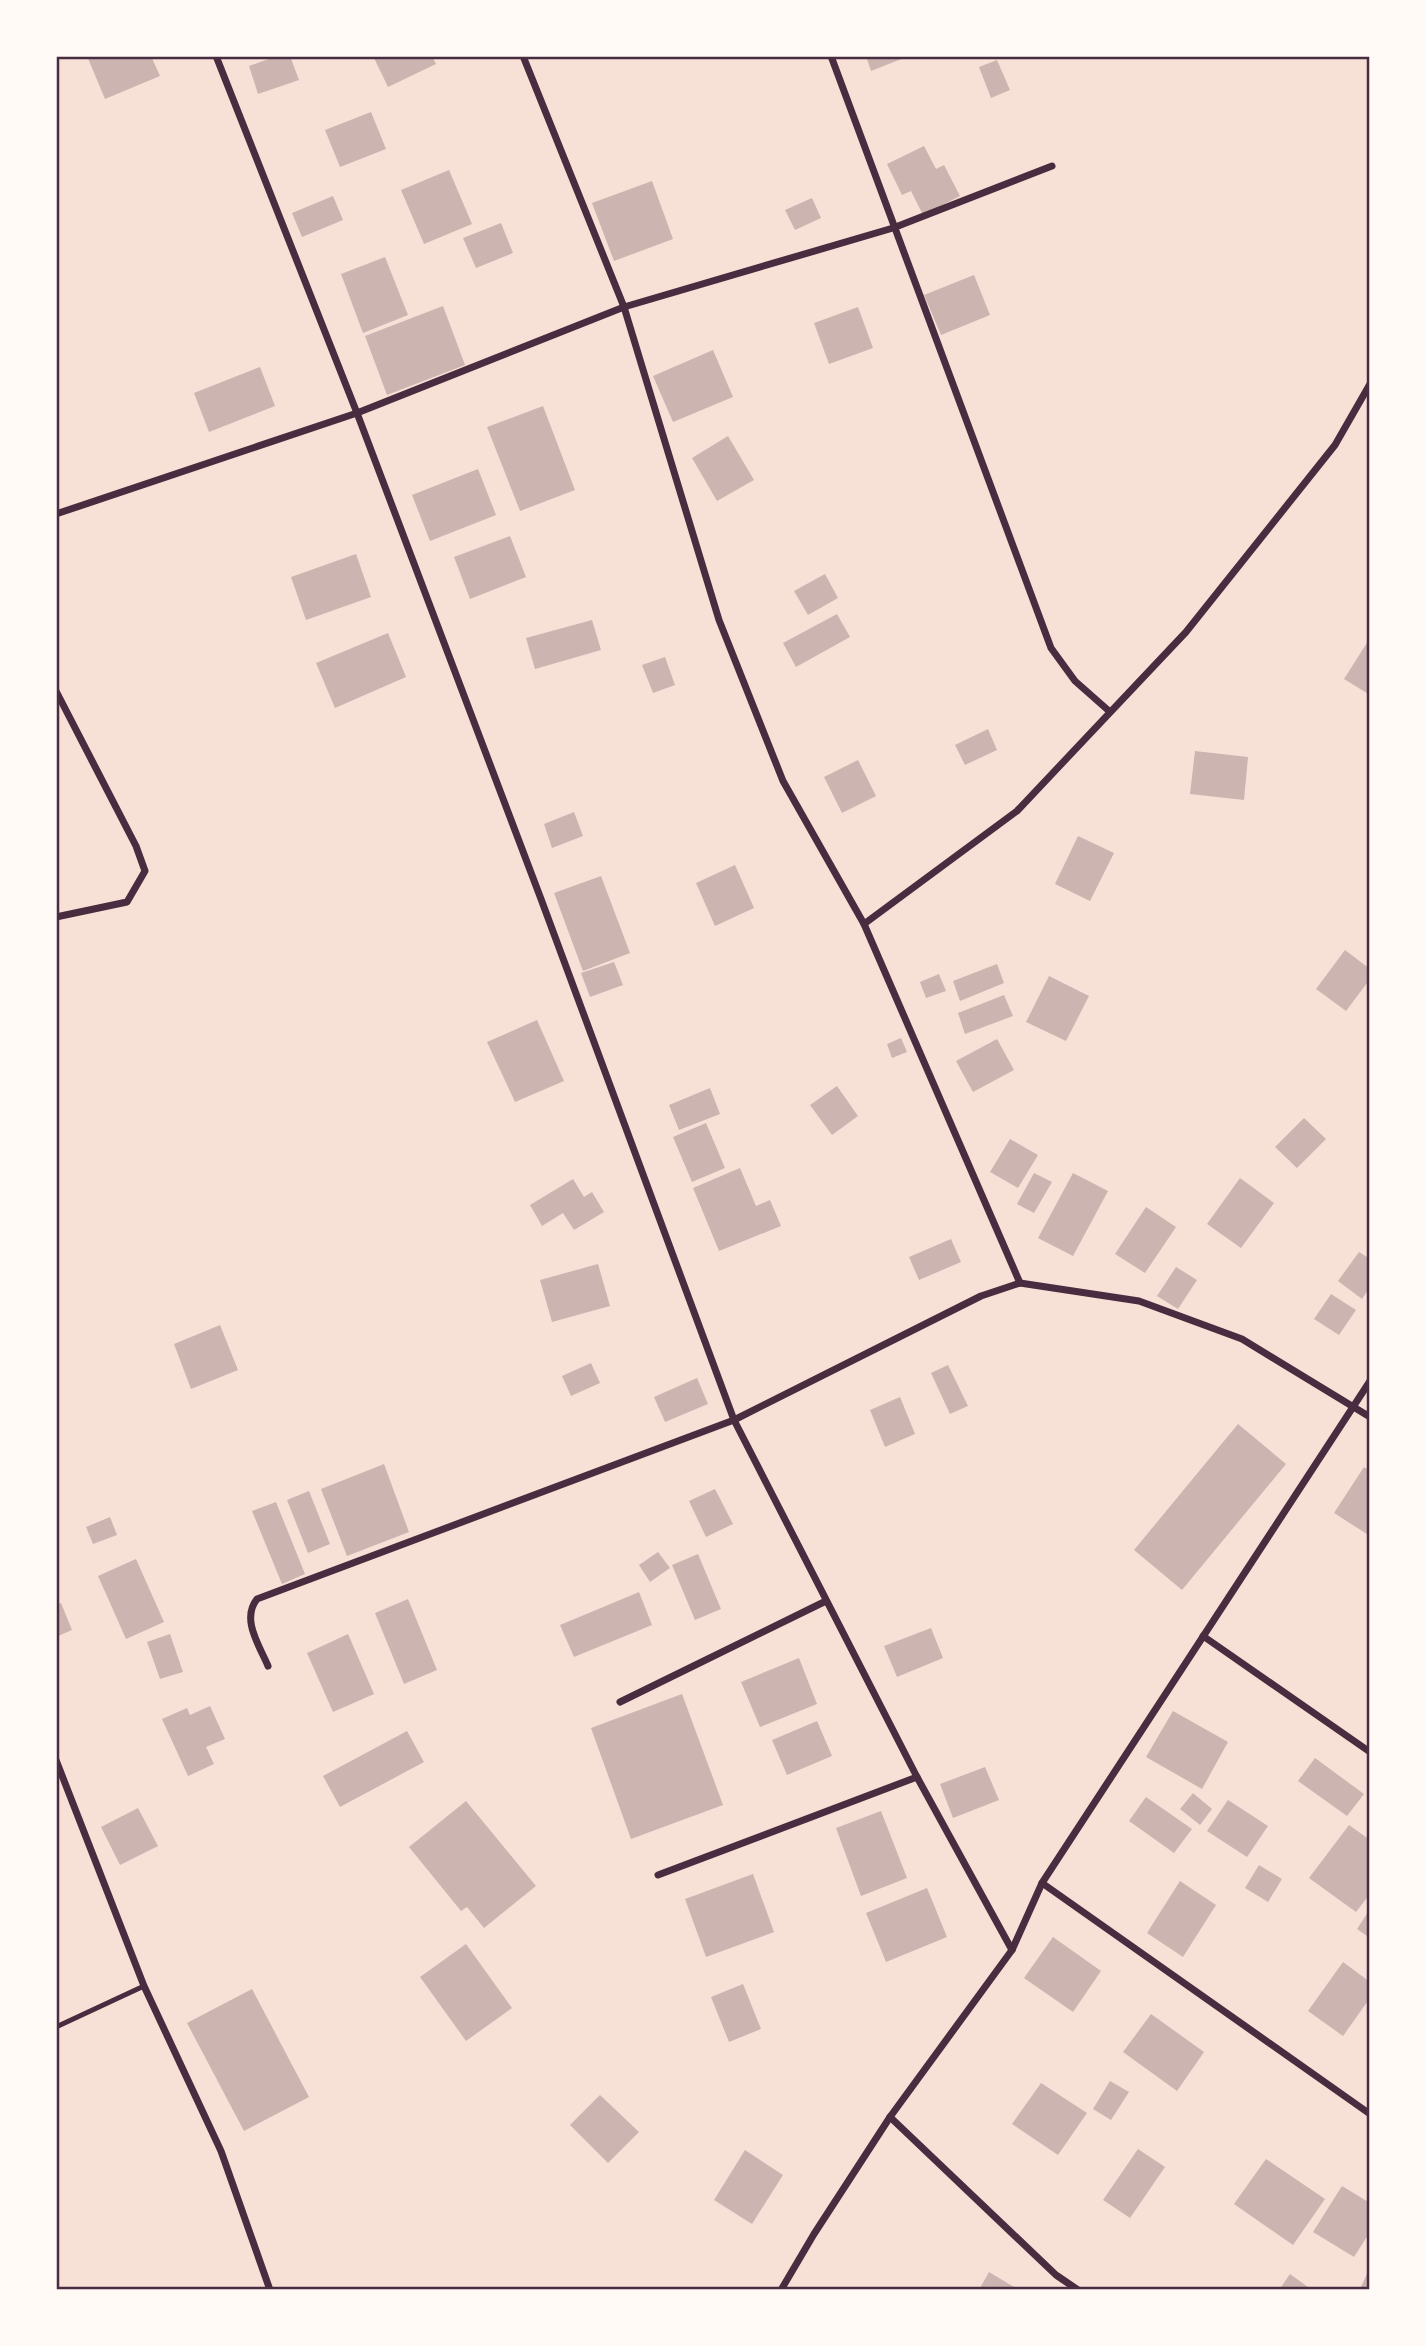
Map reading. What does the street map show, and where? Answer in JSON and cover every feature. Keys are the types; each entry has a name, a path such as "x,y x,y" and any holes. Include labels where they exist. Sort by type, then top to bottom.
{"street":[{"path":"216,56 357,413 734,1420 917,1777 1012,1950"},
{"path":"523,56 624,307 719,620 783,781 864,924 1020,1283"},
{"path":"831,56 1051,648 1075,681 1109,711"},
{"path":"56,514 357,413 624,307 893,228 1052,166"},
{"path":"864,924 1017,811 1186,632 1335,445 1370,384"},
{"path":"56,691 136,846 145,871 127,902 56,918"},
{"path":"268,1666 248,1618 251,1607 257,1600 734,1420 981,1296 1020,1283 1139,1301 1242,1339 1370,1418"},
{"path":"781,2290 890,2117 1012,1950 1042,1883 1370,1381"},
{"path":"620,1703 826,1601"},
{"path":"1203,1636 1370,1752"},
{"path":"56,1760 144,1986 221,2151 271,2290"},
{"path":"659,1875 917,1777"},
{"path":"1042,1883 1370,2114"},
{"path":"890,2117 1056,2275 1078,2290"}],"lane":[{"path":"56,2027 144,1986"}],"building":[{"path":"87,56 151,56 160,76 105,99"},
{"path":"277,56 290,56 299,80 258,94 249,66"},
{"path":"432,56 436,64 388,87 374,58"},
{"path":"866,56 909,56 871,71"},
{"path":"997,60 1010,90 991,98 979,67"},
{"path":"371,112 386,149 340,167 325,130"},
{"path":"924,146 936,169 944,165 960,196 923,215 911,191 902,195 887,164"},
{"path":"449,170 472,224 424,244 401,190"},
{"path":"652,181 673,239 614,261 592,203"},
{"path":"333,196 343,220 302,237 292,213"},
{"path":"812,198 821,218 795,230 785,210"},
{"path":"501,223 513,253 476,268 463,238"},
{"path":"385,257 408,315 363,333 341,274"},
{"path":"974,275 990,315 941,335 924,295"},
{"path":"443,306 465,365 387,395 365,336"},
{"path":"858,307 873,348 829,364 814,323"},
{"path":"713,350 733,397 673,422 653,376"},
{"path":"260,367 275,406 209,432 194,393"},
{"path":"543,406 575,490 520,511 487,427"},
{"path":"728,436 754,480 717,501 692,458"},
{"path":"478,469 496,515 430,541 412,495"},
{"path":"510,536 526,577 470,599 454,557"},
{"path":"356,554 371,597 306,620 291,577"},
{"path":"825,574 838,598 808,615 794,591"},
{"path":"837,614 850,637 796,667 783,643"},
{"path":"592,620 601,650 535,669 526,638"},
{"path":"388,633 406,677 335,708 316,663"},
{"path":"1370,638 1370,695 1344,679"},
{"path":"665,657 675,685 653,693 642,665"},
{"path":"988,729 997,750 965,765 955,745"},
{"path":"1195,751 1248,757 1244,800 1190,794"},
{"path":"858,760 876,796 842,813 824,777"},
{"path":"574,812 583,836 552,848 544,824"},
{"path":"1078,836 1114,853 1090,901 1055,884"},
{"path":"735,865 754,908 715,926 696,883"},
{"path":"601,876 630,953 583,971 554,893"},
{"path":"1345,950 1370,969 1370,979 1346,1011 1316,989"},
{"path":"614,962 623,985 590,997 581,973"},
{"path":"997,964 1004,983 960,1001 953,981"},
{"path":"939,974 946,991 926,998 920,982"},
{"path":"1049,976 1089,996 1066,1041 1026,1022"},
{"path":"1004,995 1013,1016 965,1034 958,1013"},
{"path":"537,1020 564,1081 515,1102 487,1042"},
{"path":"901,1038 907,1052 892,1058 887,1044"},
{"path":"997,1039 1014,1070 973,1092 956,1061"},
{"path":"837,1086 858,1116 832,1135 810,1105"},
{"path":"710,1088 720,1114 679,1130 669,1105"},
{"path":"1304,1118 1326,1139 1297,1168 1275,1147"},
{"path":"706,1123 725,1168 692,1182 673,1137"},
{"path":"1010,1139 1038,1155 1018,1188 990,1172"},
{"path":"740,1168 756,1206 770,1200 781,1226 719,1251 693,1188"},
{"path":"1034,1173 1052,1182 1034,1213 1017,1204"},
{"path":"1073,1173 1108,1191 1073,1256 1038,1238"},
{"path":"1240,1178 1274,1203 1241,1248 1207,1224"},
{"path":"573,1179 584,1197 592,1192 604,1212 574,1230 563,1213 542,1226 530,1205"},
{"path":"1146,1207 1176,1227 1145,1273 1115,1254"},
{"path":"951,1239 961,1262 919,1280 909,1257"},
{"path":"1359,1252 1370,1259 1370,1287 1362,1299 1338,1281"},
{"path":"598,1264 610,1306 552,1322 540,1280"},
{"path":"1176,1267 1197,1280 1178,1309 1157,1296"},
{"path":"1331,1294 1356,1310 1339,1335 1314,1319"},
{"path":"220,1325 238,1370 191,1389 174,1344"},
{"path":"591,1363 600,1383 571,1396 562,1376"},
{"path":"948,1365 968,1406 950,1414 931,1373"},
{"path":"697,1378 708,1404 665,1422 654,1397"},
{"path":"900,1397 915,1434 885,1447 870,1410"},
{"path":"1238,1424 1286,1464 1182,1590 1134,1550"},
{"path":"384,1464 409,1532 347,1556 321,1489"},
{"path":"1364,1467 1370,1471 1370,1536 1334,1513"},
{"path":"715,1489 733,1524 706,1537 689,1501"},
{"path":"309,1491 330,1544 308,1553 287,1500"},
{"path":"276,1502 305,1574 282,1584 252,1511"},
{"path":"110,1517 117,1535 93,1544 86,1527"},
{"path":"658,1552 670,1568 650,1582 639,1565"},
{"path":"698,1554 721,1609 695,1620 672,1565"},
{"path":"136,1559 164,1622 126,1639 98,1576"},
{"path":"639,1592 652,1625 574,1657 560,1625"},
{"path":"408,1599 437,1670 404,1684 375,1613"},
{"path":"61,1603 72,1630 56,1637 56,1605"},
{"path":"931,1628 943,1658 897,1677 884,1646"},
{"path":"170,1634 183,1672 160,1679 147,1642"},
{"path":"348,1634 374,1694 333,1712 307,1653"},
{"path":"799,1658 817,1704 760,1727 741,1682"},
{"path":"682,1694 723,1805 631,1839 591,1728"},
{"path":"210,1706 225,1739 206,1747 214,1764 188,1776 162,1719 187,1708 190,1715"},
{"path":"1173,1711 1228,1742 1202,1789 1146,1757"},
{"path":"817,1721 832,1756 787,1775 772,1740"},
{"path":"407,1731 424,1762 340,1807 323,1776"},
{"path":"1315,1758 1364,1794 1347,1816 1298,1781"},
{"path":"985,1767 999,1800 953,1818 940,1784"},
{"path":"1193,1793 1212,1809 1200,1825 1180,1809"},
{"path":"1146,1797 1192,1829 1174,1853 1129,1821"},
{"path":"1228,1800 1268,1826 1247,1857 1207,1831"},
{"path":"466,1801 536,1886 484,1928 467,1907 461,1911 409,1847"},
{"path":"138,1808 158,1846 120,1865 101,1827"},
{"path":"881,1811 907,1878 861,1896 836,1828"},
{"path":"1349,1825 1370,1840 1370,1894 1356,1912 1309,1878"},
{"path":"1259,1865 1282,1879 1268,1902 1245,1888"},
{"path":"753,1874 774,1932 706,1957 685,1899"},
{"path":"1180,1881 1216,1905 1183,1957 1147,1933"},
{"path":"927,1888 947,1937 886,1962 866,1913"},
{"path":"1370,1909 1370,1938 1357,1929"},
{"path":"1053,1937 1101,1971 1073,2012 1024,1978"},
{"path":"466,1944 512,2008 466,2041 420,1977"},
{"path":"1343,1962 1370,1982 1370,1998 1343,2036 1308,2011"},
{"path":"743,1984 761,2029 729,2042 711,1997"},
{"path":"252,1989 309,2097 244,2131 187,2023"},
{"path":"1151,2014 1204,2052 1177,2091 1123,2052"},
{"path":"1110,2081 1129,2092 1111,2120 1093,2109"},
{"path":"1041,2083 1087,2113 1058,2155 1012,2124"},
{"path":"600,2095 639,2132 608,2163 570,2125"},
{"path":"1138,2149 1165,2167 1130,2218 1103,2200"},
{"path":"745,2150 783,2175 752,2224 714,2200"},
{"path":"1266,2159 1325,2199 1293,2245 1234,2204"},
{"path":"1342,2186 1370,2203 1370,2232 1354,2257 1313,2232"},
{"path":"1370,2267 1370,2290 1367,2290 1361,2287"},
{"path":"989,2272 1019,2290 979,2290"},
{"path":"1290,2274 1312,2290 1279,2290"}]}
